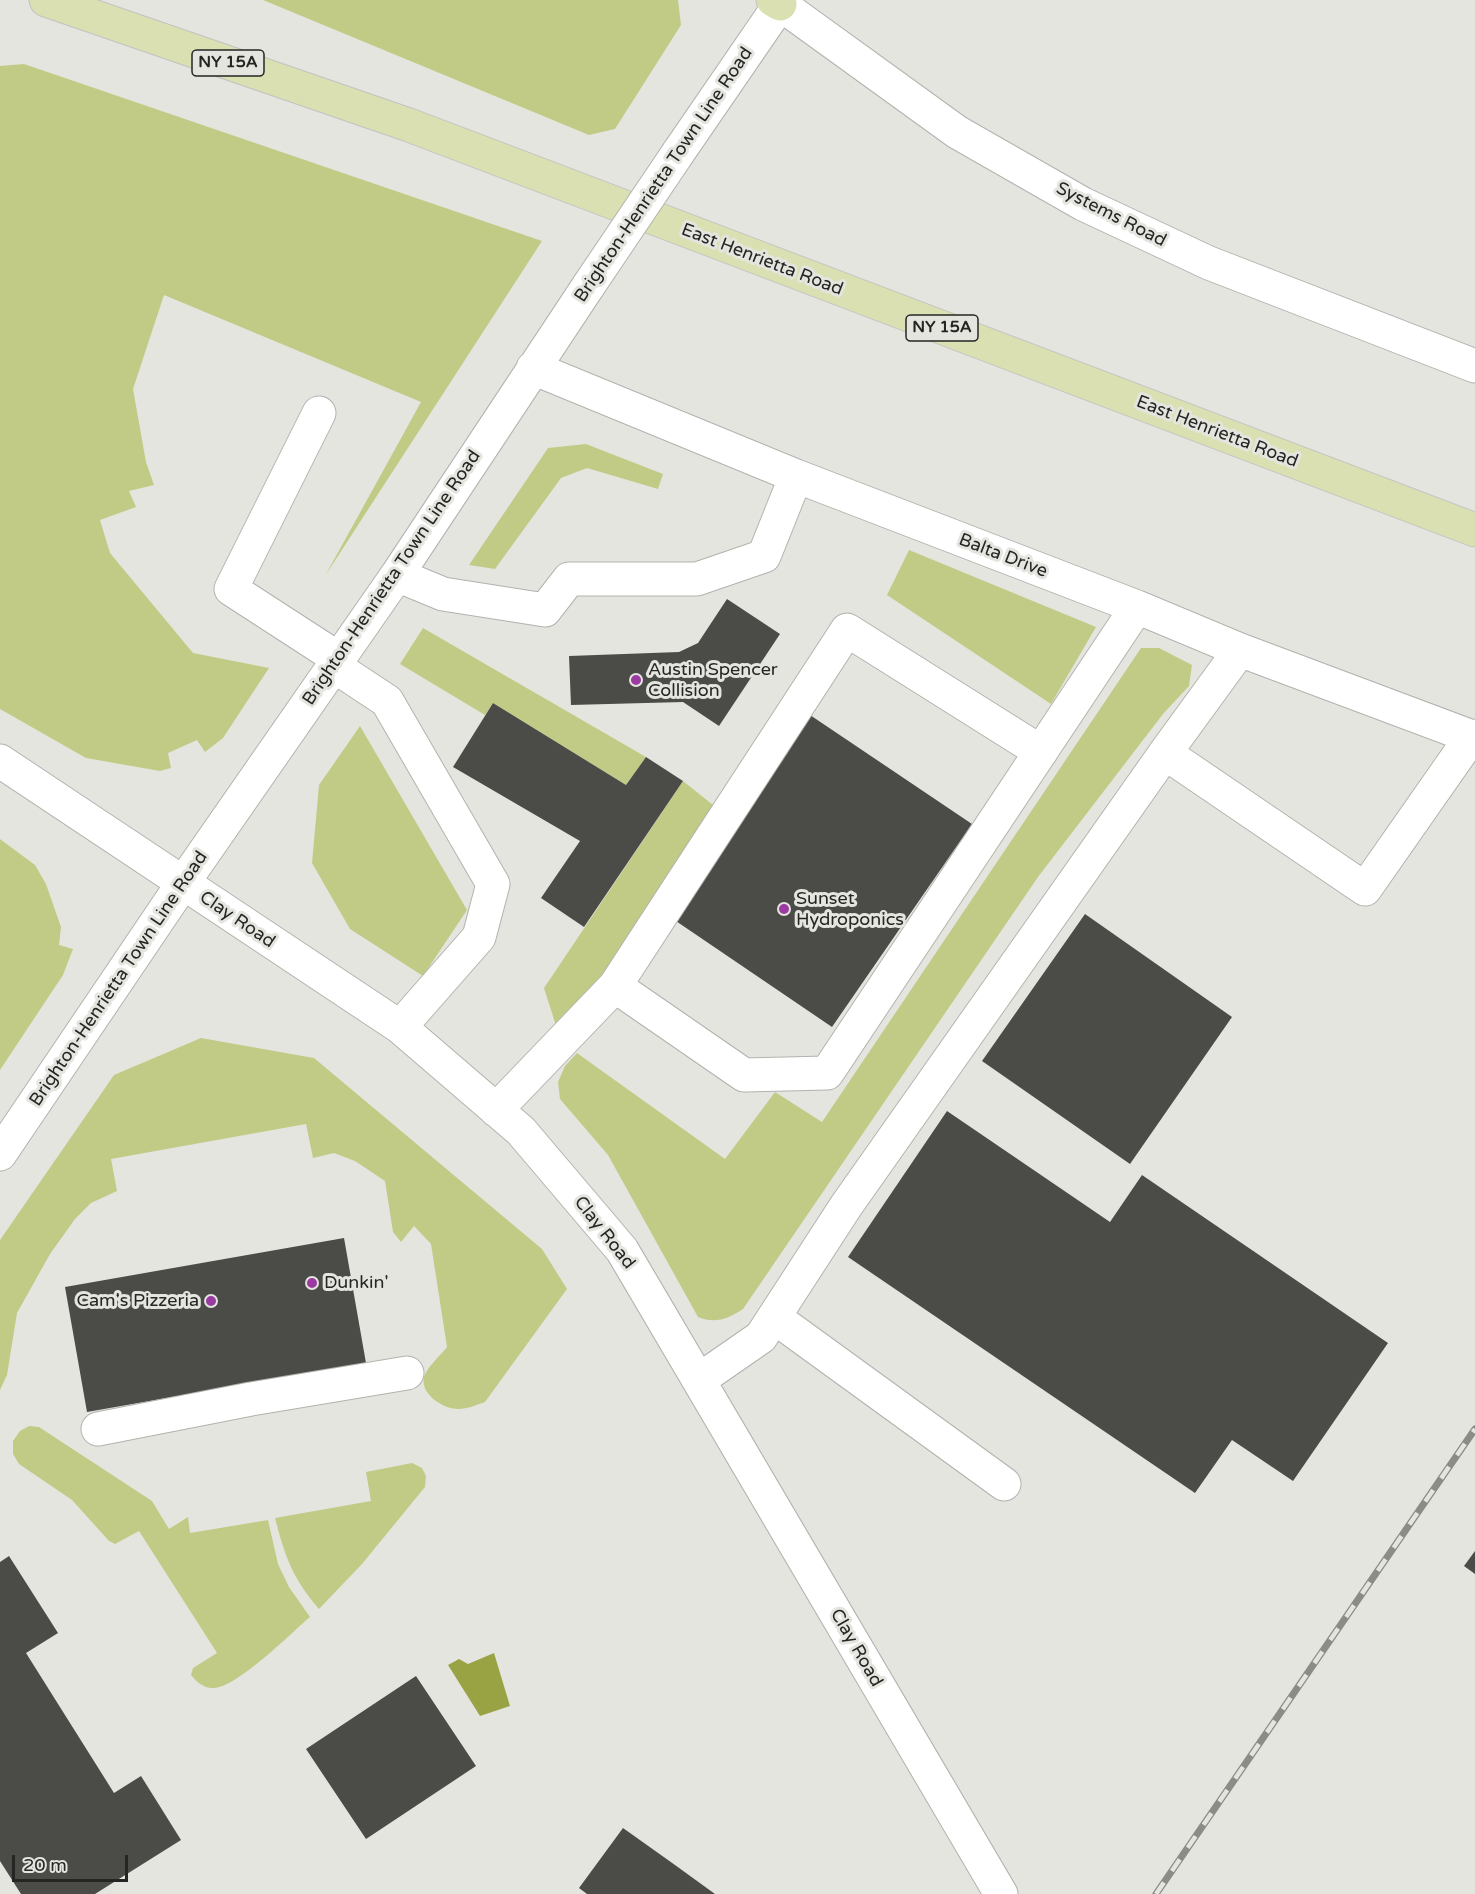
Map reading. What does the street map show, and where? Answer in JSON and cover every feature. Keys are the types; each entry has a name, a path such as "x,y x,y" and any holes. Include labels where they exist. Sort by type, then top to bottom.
{"main road":[{"name":"East Henrietta Road","path":"46,0 409,125 1475,530"}],"street":[{"name":"Brighton-Henrietta Town Line Road","path":"1,1151 397,574 778,1"},
{"name":"Systems Road","path":"778,1 957,132 1083,204 1209,263 1475,366"},
{"name":"Balta Drive","path":"533,368 796,476 1240,650 1473,737"},
{"path":"319,413 231,589 337,662 387,701 493,884 479,937 400,1027"},
{"path":"397,574 443,594 546,610 569,579 697,579 764,556 796,476"},
{"path":"615,986 744,1075 827,1073 1137,608"},
{"path":"496,1110 615,986 847,630 1041,752"},
{"path":"699,1380 761,1337 846,1206 1240,650"},
{"path":"1165,753 1365,889 1473,737"},
{"name":"Clay Road","path":"0,761 400,1027 521,1131 622,1250 1001,1894"},
{"path":"774,1317 1004,1484"},
{"path":"98,1429 251,1399 407,1373"}],"shaded area":[{"path":"263,0 678,0 681,25 615,129 589,135"},
{"path":"24,64 542,241 325,576 421,402 164,295 133,389 146,462 154,485 129,491 136,507 100,520 110,553 193,653 269,668 223,738 205,752 197,740 168,753 171,768 160,771 86,758 0,709 0,66"},
{"path":"586,444 663,474 658,489 587,468 561,478 495,569 469,565 548,448"},
{"path":"909,550 1096,627 1051,704 887,595"},
{"path":"423,628 646,757 626,785 493,703 485,715 400,664"},
{"path":"1141,648 1159,648 1192,665 1189,686 1163,714 1038,877 743,1309 721,1319 710,1320 698,1317 608,1155 560,1099 558,1082 565,1066 577,1053 725,1159 775,1092 822,1122"},
{"path":"360,726 467,910 423,976 350,929 312,863 319,785"},
{"path":"683,781 718,809 656,906 558,1032 544,988"},
{"path":"0,839 35,865 46,884 61,927 59,945 73,949 63,975 0,1070"},
{"path":"201,1038 314,1058 542,1249 567,1289 485,1402 458,1409 446,1406 429,1395 424,1377 447,1347 431,1244 414,1226 401,1242 393,1232 385,1181 355,1161 334,1153 313,1158 306,1124 111,1159 117,1191 91,1203 75,1219 50,1254 17,1313 7,1375 0,1390 0,1240 114,1075"},
{"path":"29,1426 39,1427 152,1501 169,1529 188,1517 190,1533 268,1520 278,1564 289,1587 310,1617 262,1660 234,1680 211,1688 200,1683 191,1675 193,1668 217,1653 139,1531 115,1544 109,1541 72,1500 19,1464 13,1454 13,1441 20,1431"},
{"path":"412,1463 422,1468 426,1476 425,1487 362,1564 319,1609 291,1567 275,1518 371,1501 366,1472"},
{"path":"494,1653 510,1706 480,1716 448,1665 459,1659 468,1664"}],"building":[{"path":"727,599 780,634 719,726 683,702 571,705 569,656 679,652 698,643"},
{"path":"493,703 626,785 646,757 683,781 584,927 541,898 580,841 453,767"},
{"path":"810,715 972,824 832,1027 670,917"},
{"path":"1085,914 1232,1017 1130,1164 982,1061"},
{"path":"947,1111 1110,1222 1142,1175 1388,1343 1293,1481 1232,1440 1195,1493 848,1257"},
{"path":"344,1238 366,1363 87,1412 65,1287"},
{"path":"1475,1551 1475,1574 1464,1566"},
{"path":"9,1556 58,1633 26,1653 114,1793 141,1776 181,1840 95,1894 21,1894 0,1861 0,1562"},
{"path":"416,1676 476,1766 366,1839 306,1749"},
{"path":"623,1828 715,1894 587,1894 579,1888"}],"railway":[{"path":"1156,1894 1475,1429"}],"place":[{"name":"Austin Spencer Collision","path":"636,680"},
{"name":"Sunset Hydroponics","path":"784,909"},
{"name":"Dunkin'","path":"312,1283"},
{"name":"Cam's Pizzeria","path":"211,1301"}]}
